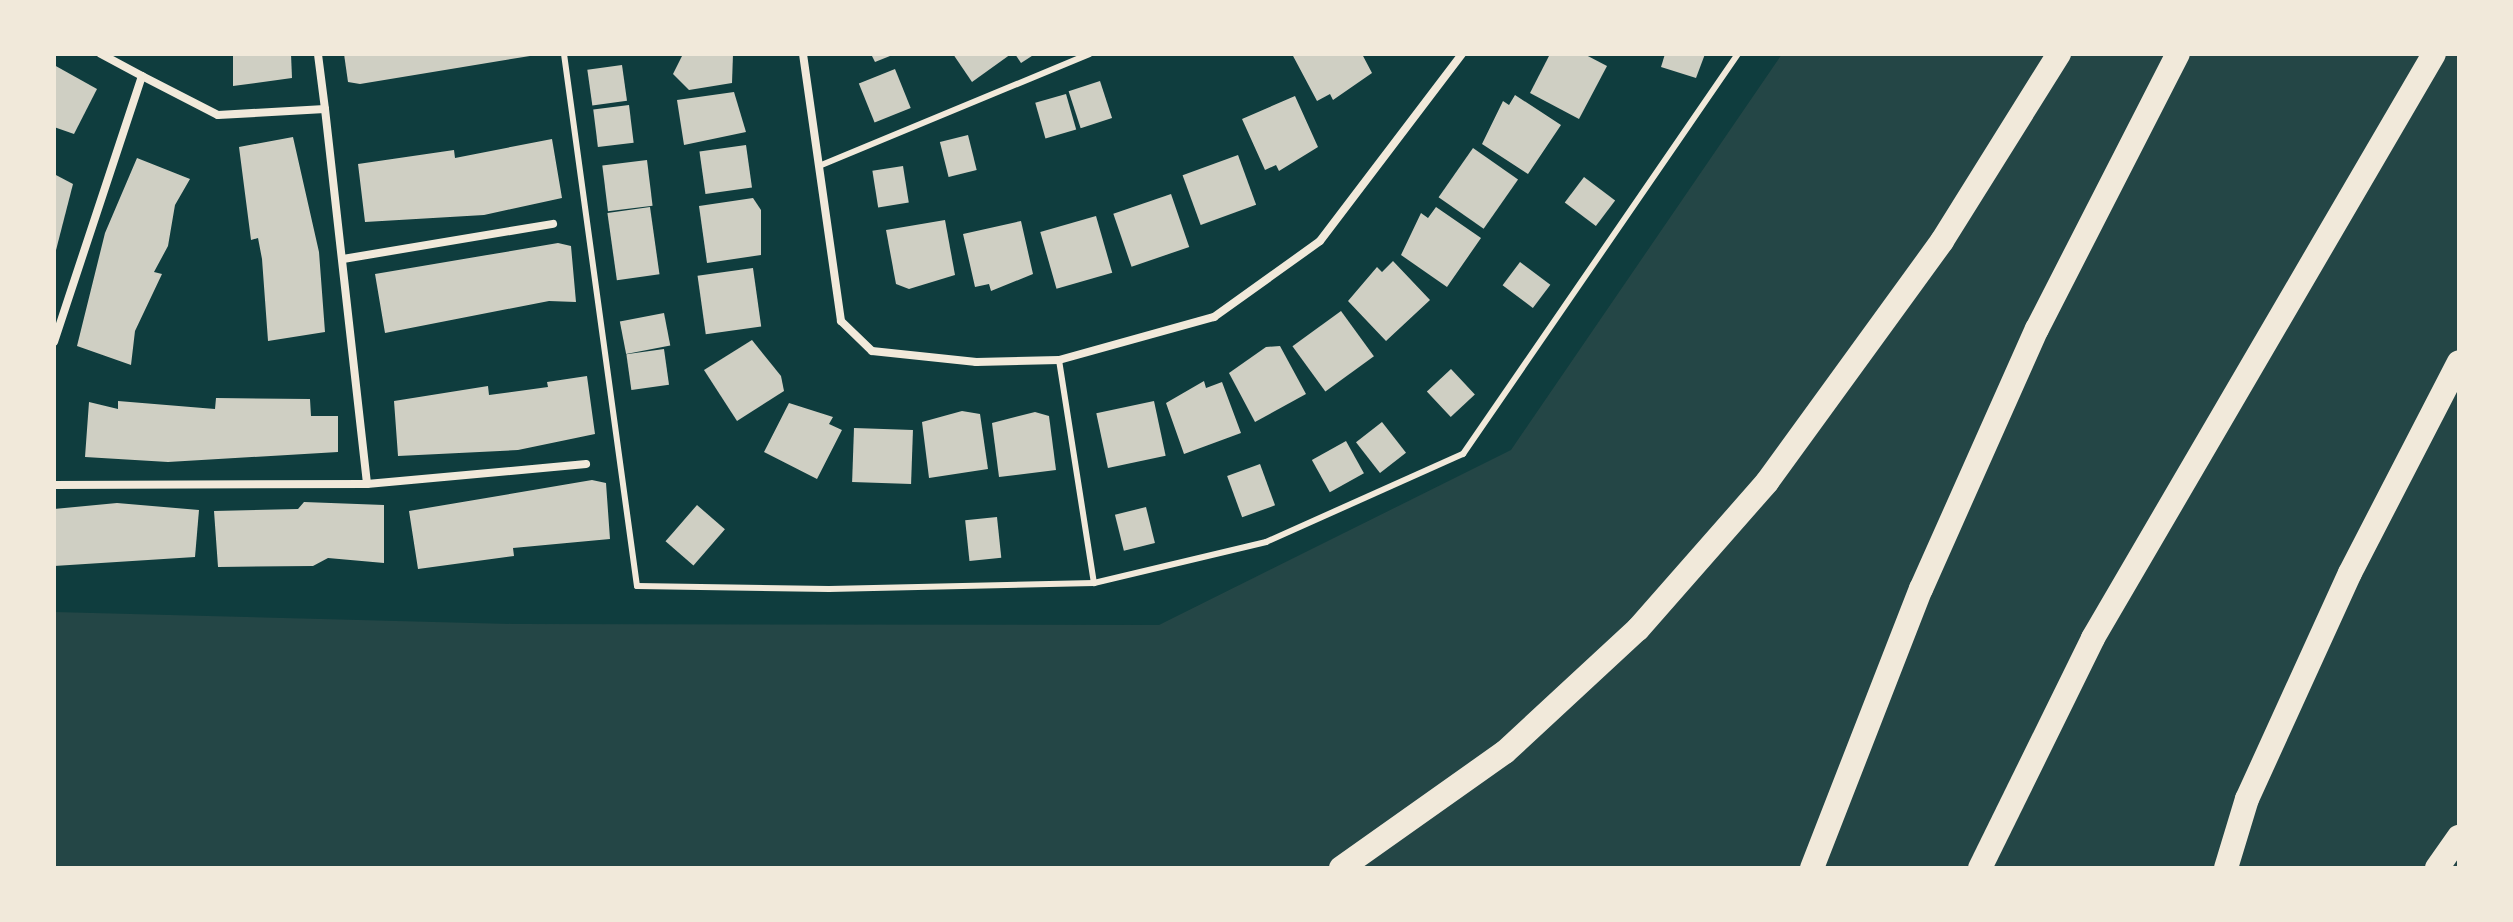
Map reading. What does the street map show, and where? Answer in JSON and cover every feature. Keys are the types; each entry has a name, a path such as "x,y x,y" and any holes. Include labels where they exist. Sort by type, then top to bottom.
{"highway":[{"path":"1341,868 1505,752 1638,629 1767,482 1942,241 2059,54"},
{"path":"1812,868 1921,589 2037,329 2178,54"},
{"path":"1980,868 2093,638 2434,54"},
{"path":"2226,868 2247,799 2344,587 2459,362"},
{"path":"2437,868 2459,837"}],"street":[{"path":"101,54 218,115 325,109"},
{"path":"318,54 367,484"},
{"path":"803,54 841,321 872,351 976,362 1059,360 1214,317 1320,241 1462,54"},
{"path":"54,342 142,76"},
{"path":"343,259 553,224"},
{"path":"54,485 367,484 586,464"}],"lane":[{"path":"564,54 637,586 1094,583 1266,542 1463,454 1738,54"},
{"path":"819,166 1090,54"},
{"path":"1059,360 1094,583"}],"shaded area":[{"path":"1782,54 2459,54 2459,868 54,868 54,612 514,624 1159,625 1511,450"}],"building":[{"path":"233,54 291,54 292,78 233,86"},
{"path":"344,54 530,56 360,84 348,82"},
{"path":"683,54 733,54 732,83 689,90 673,74"},
{"path":"871,54 895,54 875,62"},
{"path":"953,54 1011,54 972,82"},
{"path":"1015,54 1035,54 1021,63"},
{"path":"1292,54 1362,54 1372,73 1333,100 1330,94 1317,101"},
{"path":"1550,54 1584,54 1607,66 1579,119 1530,93"},
{"path":"1665,54 1705,54 1696,78 1661,67"},
{"path":"54,65 97,89 74,134 54,127"},
{"path":"622,65 627,101 592,106 587,70"},
{"path":"895,69 911,108 875,123 859,84"},
{"path":"1100,81 1112,118 1081,128 1069,91"},
{"path":"734,92 746,132 684,145 677,100"},
{"path":"1066,94 1076,130 1045,138 1035,103"},
{"path":"1515,95 1561,125 1528,174 1482,144 1503,101 1509,105"},
{"path":"1295,96 1318,147 1279,171 1276,165 1265,170 1242,119"},
{"path":"629,105 634,143 598,147 593,109"},
{"path":"968,135 977,170 949,177 940,142"},
{"path":"293,137 319,252 325,332 268,341 262,259 258,238 251,240 239,147"},
{"path":"552,139 562,198 484,215 365,222 358,164 454,150 455,158"},
{"path":"746,145 752,188 705,194 699,152"},
{"path":"1473,148 1518,180 1484,229 1439,197"},
{"path":"1238,155 1256,205 1201,225 1183,175"},
{"path":"137,158 190,179 175,205 168,246 154,272 162,274 135,331 131,365 77,346 105,233"},
{"path":"647,160 653,206 608,211 602,165"},
{"path":"903,166 909,203 878,207 872,171"},
{"path":"54,174 73,184 55,254 54,254"},
{"path":"1584,177 1615,200 1596,226 1565,203"},
{"path":"1171,194 1189,247 1132,267 1113,214"},
{"path":"753,198 761,210 761,255 707,263 699,206"},
{"path":"650,207 659,274 617,280 607,213"},
{"path":"1436,207 1481,238 1447,287 1401,255 1421,213 1428,218"},
{"path":"1096,216 1112,273 1057,289 1040,232"},
{"path":"945,220 955,275 909,289 896,284 886,230"},
{"path":"1021,221 1033,274 991,291 989,284 975,287 963,234"},
{"path":"558,243 571,246 576,302 549,301 385,333 375,274"},
{"path":"1393,261 1430,300 1386,341 1348,301 1377,267 1382,272"},
{"path":"1520,262 1550,285 1533,308 1503,285"},
{"path":"753,268 761,326 706,334 698,276"},
{"path":"1341,311 1374,356 1325,392 1292,346"},
{"path":"664,313 670,345 626,354 620,322"},
{"path":"752,340 781,376 784,391 737,421 704,370"},
{"path":"1280,346 1306,394 1255,422 1229,373 1266,347"},
{"path":"664,349 669,385 631,390 626,354"},
{"path":"1451,369 1475,395 1451,417 1427,392"},
{"path":"587,376 595,434 518,450 398,456 394,401 488,386 489,395 548,387 547,382"},
{"path":"1204,381 1206,388 1222,382 1241,433 1184,454 1166,403"},
{"path":"216,398 310,399 311,416 338,416 338,452 168,462 85,457 89,402 118,409 118,401 215,409"},
{"path":"1154,401 1166,456 1108,468 1096,413"},
{"path":"789,403 833,417 829,424 842,430 817,479 764,452"},
{"path":"962,411 980,414 988,469 929,478 922,422"},
{"path":"1035,412 1049,416 1056,470 999,477 992,423"},
{"path":"1382,422 1406,453 1380,473 1356,442"},
{"path":"854,428 913,430 911,484 852,482"},
{"path":"1346,441 1364,473 1330,492 1312,460"},
{"path":"1260,464 1275,505 1242,517 1227,476"},
{"path":"592,480 606,483 610,539 513,548 514,556 418,569 409,511"},
{"path":"304,502 384,505 384,563 328,558 313,566 218,567 214,511 298,509"},
{"path":"117,503 199,510 195,557 54,566 54,509"},
{"path":"697,505 725,529 693,566 666,541"},
{"path":"1146,507 1155,543 1124,551 1115,515"},
{"path":"997,517 1001,558 969,561 965,520"}]}
